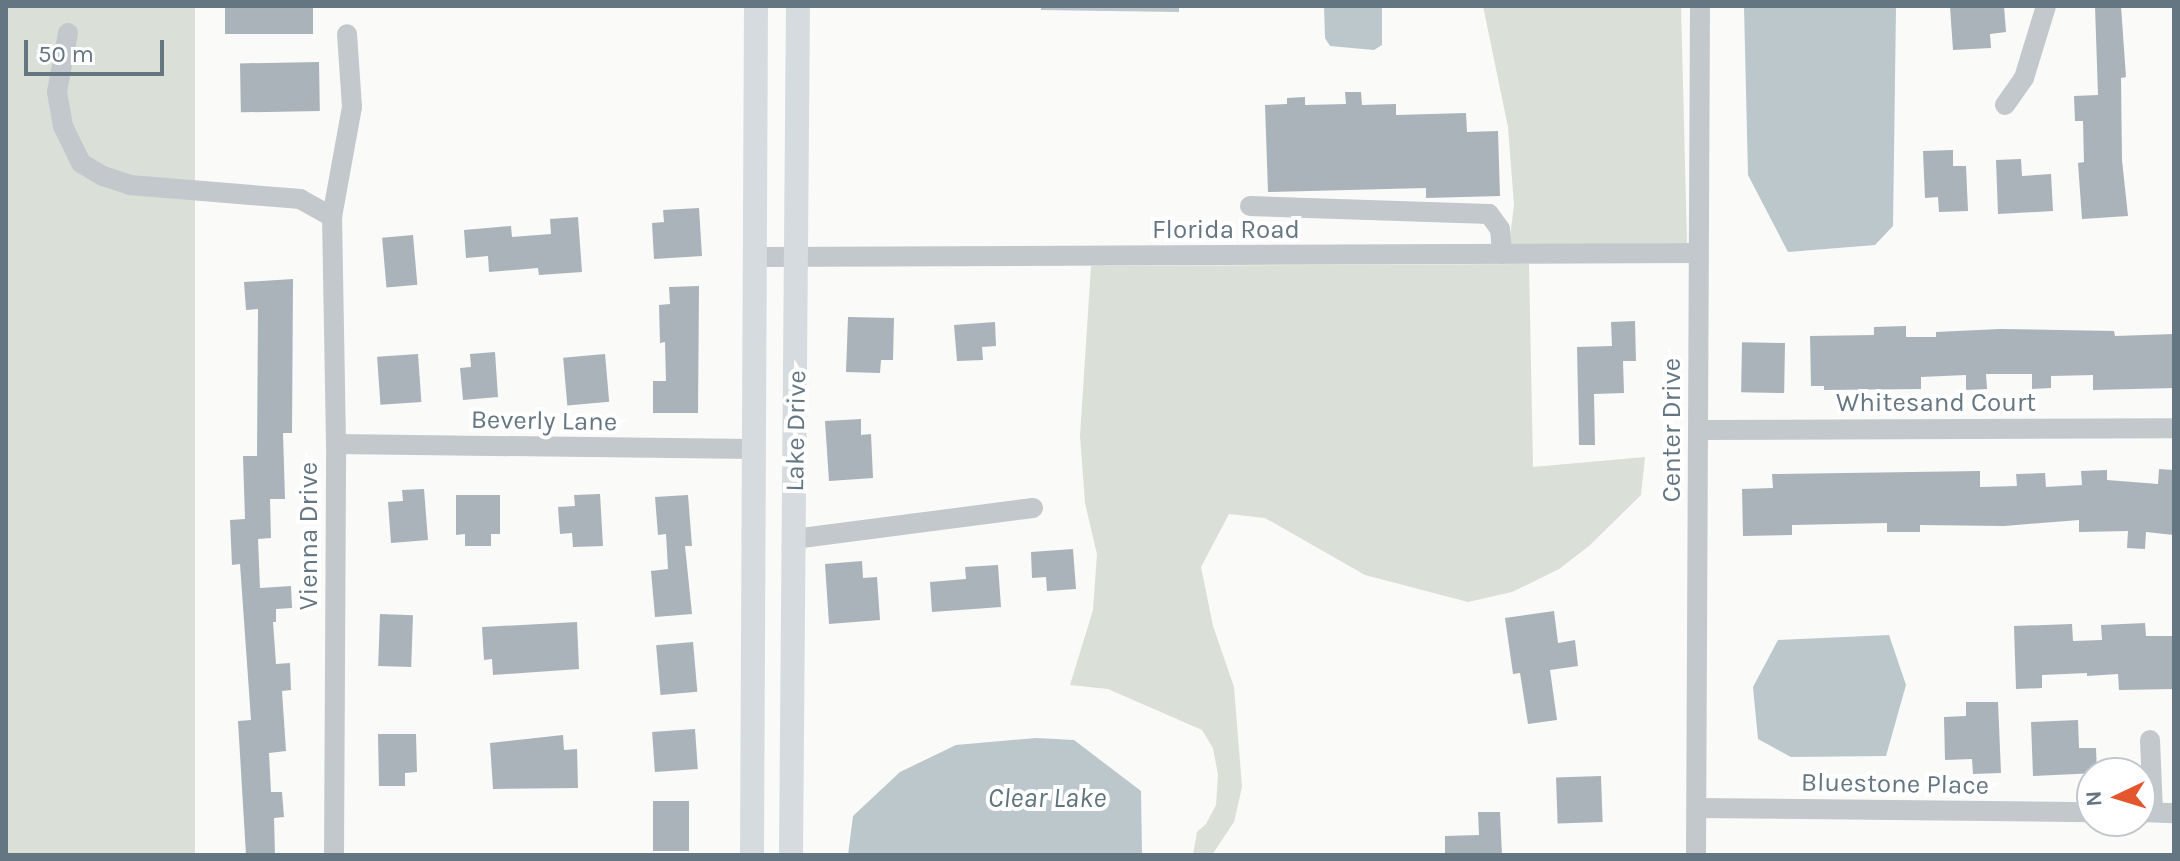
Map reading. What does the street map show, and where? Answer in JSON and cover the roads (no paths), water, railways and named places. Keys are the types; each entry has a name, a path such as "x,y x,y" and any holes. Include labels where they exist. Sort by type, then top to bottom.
{"main road":[{"name":"Lake Drive","path":"752,855 756,6"},
{"name":"Lake Drive","path":"791,855 799,258 798,6"}],"street":[{"name":"Center Drive","path":"1696,855 1700,6"},
{"path":"2005,105 2024,78 2046,6"},
{"path":"68,33 57,92 63,126 81,163 103,176 130,185 300,199 332,217"},
{"name":"Vienna Drive","path":"334,855 336,444 332,217 352,107 347,34"},
{"path":"1250,206 1489,214 1500,229 1502,254"},
{"name":"Florida Road","path":"755,257 1698,253"},
{"name":"Whitesand Court","path":"1699,430 2174,428"},
{"name":"Beverly Lane","path":"336,444 753,449"},
{"path":"794,539 1033,508"},
{"path":"2150,740 2151,757"},
{"name":"Bluestone Place","path":"1697,808 2076,812"}],"water":[{"path":"1041,6 1179,6 1179,12 1041,10"},
{"path":"1324,6 1382,6 1382,45 1374,50 1330,46 1325,38"},
{"path":"1744,6 1896,6 1893,226 1875,245 1788,252 1748,175"},
{"path":"1889,635 1906,685 1886,756 1791,757 1758,739 1753,687 1778,640"},
{"name":"Clear Lake","path":"1036,738 1074,740 1141,791 1142,855 848,855 853,816 900,772 956,745"}]}
